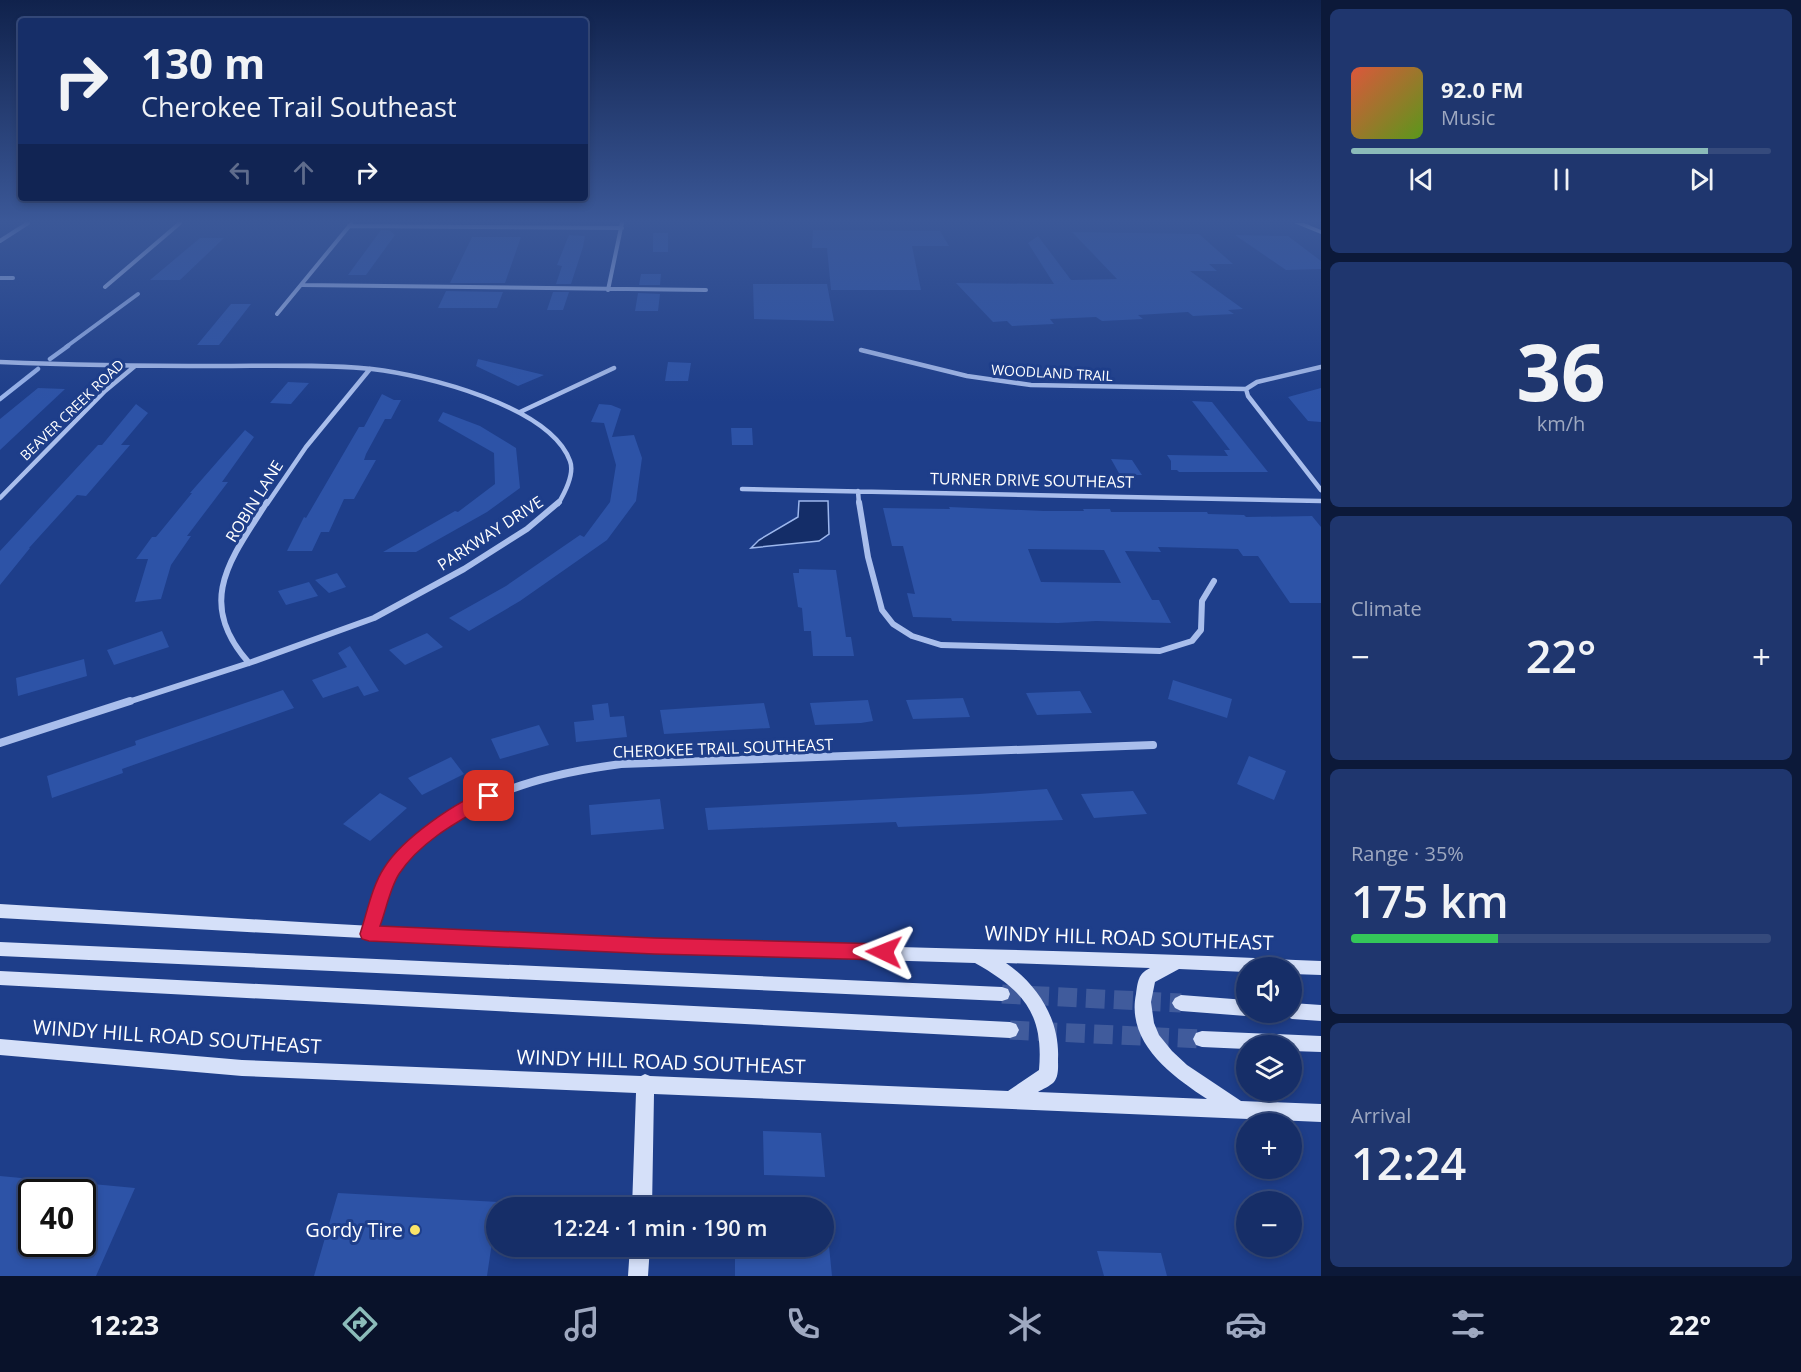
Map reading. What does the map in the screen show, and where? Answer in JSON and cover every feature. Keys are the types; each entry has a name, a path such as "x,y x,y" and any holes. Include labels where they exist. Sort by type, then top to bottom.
{"street":[{"path":"105,287 110,283"},
{"path":"277,314 304,283"},
{"path":"608,290 610,283"},
{"path":"302,285 706,290"},
{"name":"WOODLAND TRAIL","path":"861,350 956,374 1004,382 1062,386 1246,389"},
{"name":"PARKWAY DRIVE","path":"0,362 89,366 370,369 429,380 467,391 520,412 540,424 555,437 572,463 569,480 559,503 527,529 464,569 374,618 249,663 0,743"},
{"name":"BEAVER CREEK ROAD","path":"0,498 105,391 135,365"},
{"path":"1321,367 1257,382 1246,389 1248,396 1321,490"},
{"path":"520,412 614,368"},
{"name":"ROBIN LANE","path":"249,663 240,653 223,624 220,608 221,591 226,575 267,502 292,464 317,430 370,369"},
{"name":"TURNER DRIVE SOUTHEAST","path":"742,489 1321,501"},
{"path":"858,491 881,608 887,618 905,633 918,640 941,645 1160,651 1191,641 1201,630 1202,601 1214,581"},
{"name":"CHEROKEE TRAIL SOUTHEAST","path":"369,934 391,871 413,846 443,822 474,803 503,789 538,777 574,769 621,764 1153,745"},
{"name":"WINDY HILL ROAD SOUTHEAST","path":"0,911 369,934 654,946 1179,961 1321,969"},
{"path":"0,949 1002,994"},
{"path":"974,955 999,966 1018,984 1039,1011 1048,1031 1050,1048 1048,1075 1011,1100"},
{"path":"1179,961 1147,978 1141,998 1143,1019 1152,1040 1169,1062 1236,1108"},
{"path":"0,978 1010,1030"},
{"path":"1180,1003 1236,1007"},
{"path":"1302,1012 1321,1013"},
{"path":"1202,1039 1321,1044"},
{"name":"WINDY HILL ROAD SOUTHEAST","path":"0,1047 242,1068 645,1083 1321,1113"},
{"path":"642,1197 645,1083"},
{"path":"638,1276 639,1257"}],"water":[{"path":"799,501 828,501 829,534 819,541 751,548 759,540 798,517"}],"building":[{"path":"450,283 505,283 505,283"},
{"path":"639,283 660,283 660,285 639,285"},
{"path":"830,283 919,283 921,290 831,290"},
{"path":"956,283 1206,283 1243,309 1228,310 1234,314 1193,316 1188,312 1138,315 1143,319 1102,321 1096,317 1050,319 1054,324 1012,326 1007,321 993,322"},
{"path":"753,284 827,284 834,321 754,319"},
{"path":"446,291 503,292 497,308 438,308"},
{"path":"553,292 569,292 563,310 547,310"},
{"path":"638,293 660,294 658,311 635,311"},
{"path":"231,304 251,304 219,345 197,345"},
{"path":"478,359 544,375 518,386 476,366"},
{"path":"668,362 691,363 688,381 665,381"},
{"path":"288,382 309,383 291,404 270,403"},
{"path":"38,388 65,389 0,450 0,419"},
{"path":"1321,388 1321,422 1308,421 1288,397"},
{"path":"382,394 394,400 401,400 391,419 385,419 366,454 364,460 376,460 354,499 344,499 329,532 321,532 312,551 287,551 304,517 306,518 359,427 364,427"},
{"path":"1192,401 1212,402 1268,472 1179,472 1171,470 1171,461 1167,455 1228,456 1224,450 1230,450"},
{"path":"136,404 148,413 121,445 130,445 86,496 77,495 29,548 0,585 0,551 98,445 102,445"},
{"path":"599,404 621,409 612,437 634,435 642,458 636,501 607,540 520,601 469,631 449,618 506,586 580,535 584,537 610,502 616,465 604,423 591,422"},
{"path":"443,412 480,426 516,448 520,488 487,512 416,552 383,552 455,511 458,512 495,484 494,453 438,421"},
{"path":"731,428 752,428 753,445 732,445"},
{"path":"245,430 254,437 222,482 228,482 187,536 191,536 171,565 161,599 135,602 148,559 136,559 152,537 156,537 192,493 190,493"},
{"path":"1111,459 1132,460 1142,475 1120,475"},
{"path":"949,507 1044,511 1110,509 1111,512 1207,512 1208,514 1244,515 1246,517 1312,516 1321,527 1321,603 1290,603 1258,556 1243,556 1238,549 1158,547 1161,552 1125,551 1152,600 1159,600 1171,623 952,621 951,618 913,617 907,593 915,594 903,546 892,546 883,508 950,509","holes":["1028,549 1104,550 1121,583 1041,582"]},
{"path":"799,569 836,570 846,637 851,637 854,656 813,656 811,631 804,631 802,608 798,607 793,573 799,573"},
{"path":"337,573 346,587 329,593 315,580"},
{"path":"309,582 318,596 286,605 278,591"},
{"path":"162,631 169,647 114,665 107,650"},
{"path":"427,633 443,647 405,665 389,650"},
{"path":"350,646 379,691 364,696 358,686 323,698 312,680 347,667 338,653"},
{"path":"84,659 87,676 18,696 16,678"},
{"path":"1173,680 1232,699 1227,718 1168,699"},
{"path":"283,690 294,708 122,769 123,773 52,798 47,776 136,745 135,741"},
{"path":"1080,691 1092,713 1037,715 1026,693"},
{"path":"963,698 970,717 913,719 906,700"},
{"path":"868,700 873,721 815,725 810,703"},
{"path":"608,703 610,717 624,716 627,737 576,742 574,722 594,720 592,705"},
{"path":"764,703 770,728 664,734 660,710"},
{"path":"539,725 549,745 500,759 491,739"},
{"path":"1249,756 1286,771 1274,800 1237,784"},
{"path":"451,757 464,774 422,795 408,778"},
{"path":"1047,789 1063,820 898,827 896,822 708,830 705,808 979,794"},
{"path":"1133,791 1147,814 1094,818 1081,794"},
{"path":"380,793 407,808 370,841 343,824"},
{"path":"660,799 664,829 591,835 589,805"},
{"path":"763,1131 821,1133 825,1177 764,1175"},
{"path":"0,1176 32,1179 18,1179 18,1257 96,1257 96,1184 135,1188 96,1276 0,1276"},
{"path":"338,1193 486,1201 486,1257 490,1257 487,1276 314,1276"},
{"path":"1097,1251 1161,1253 1167,1276 1104,1276"},
{"path":"735,1257 830,1257 832,1276 735,1276"}],"waterway":[{"path":"66,347 138,294"},
{"path":"50,359 68,346"},
{"path":"0,399 38,369"}],"tunnel":[{"path":"1002,994 1181,1003"},
{"path":"1010,1030 1202,1039"}],"place":[{"name":"Gordy Tire","path":"415,1230"}],"route":[{"path":"489,796 443,822 413,846 391,871 369,934 654,946 884,952"}]}
